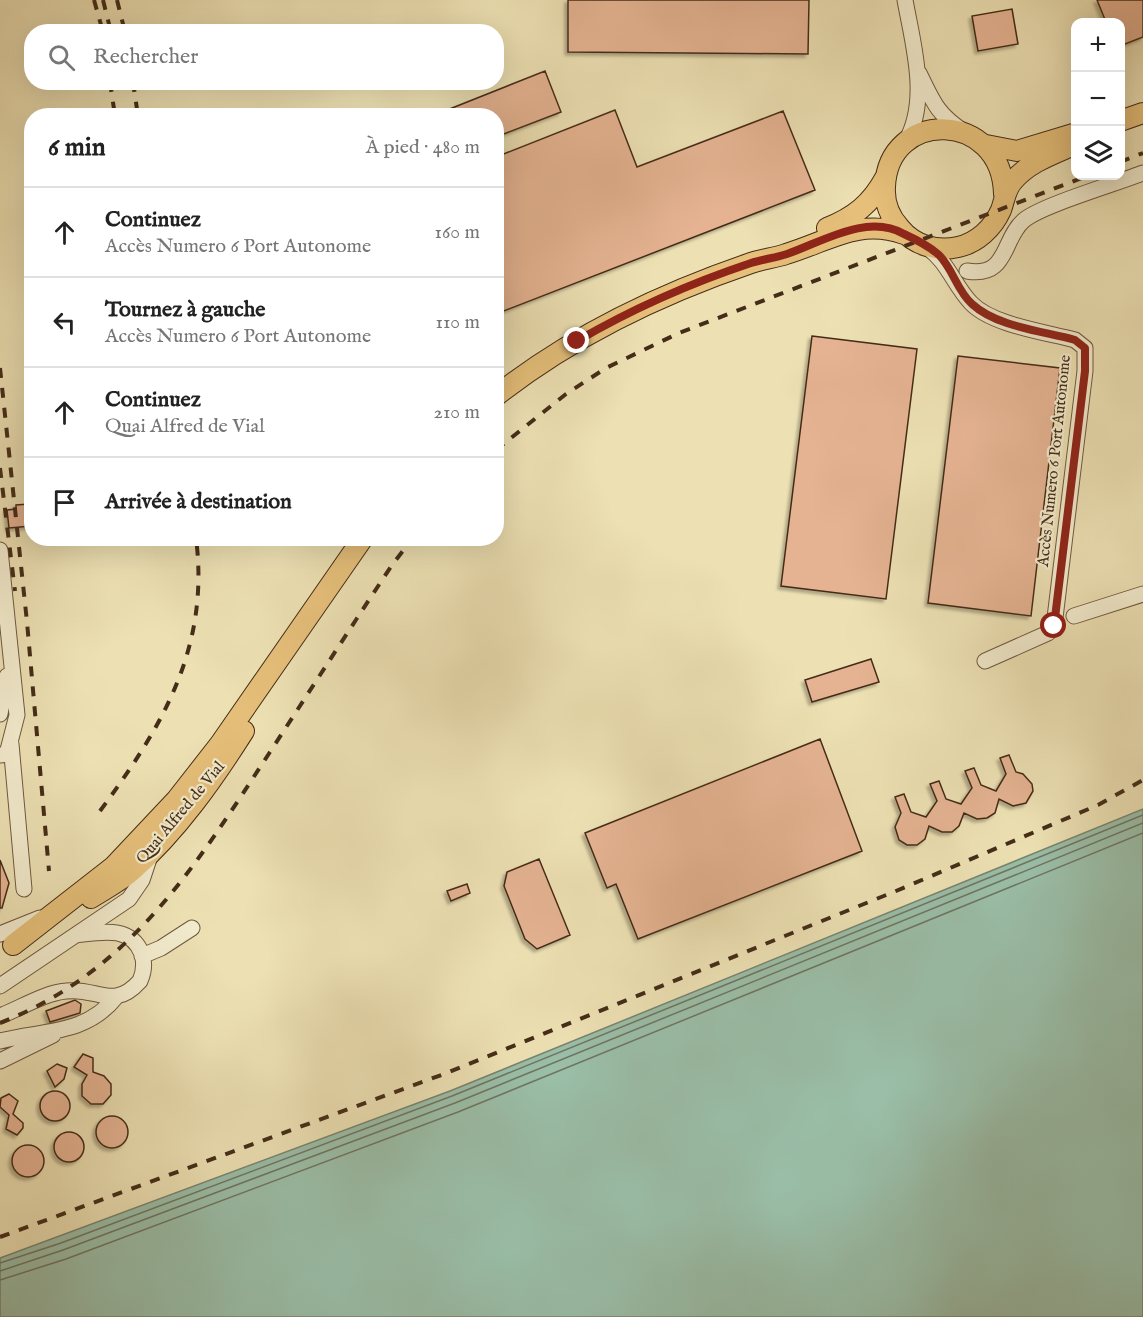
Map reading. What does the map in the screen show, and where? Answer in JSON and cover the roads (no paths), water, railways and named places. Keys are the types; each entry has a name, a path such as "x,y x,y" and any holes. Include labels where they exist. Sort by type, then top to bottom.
{"main road":[{"path":"1125,119 1143,113"},
{"path":"754,262 781,246 857,213 867,204 885,178 892,159 905,143 918,134 933,129 963,131 986,145 1017,151 1071,135"},
{"path":"986,145 1001,167 1004,194"},
{"path":"504,390 552,356 610,322 673,292 754,262 784,255 865,227 881,227 904,234 925,246 942,249 958,247 973,241 995,221 1004,194 1012,182 1032,165 1071,146"},
{"path":"885,178 887,208 904,234"},
{"name":"Quai Alfred de Vial","path":"4,944 53,912 112,867 177,799 299,632 358,546"},
{"name":"Quai Alfred de Vial","path":"4,944 43,930 119,881 151,851 226,758 288,658 299,632"}],"street":[{"path":"905,0 916,67 916,122 905,143"},
{"path":"916,67 932,104 963,131"},
{"path":"967,272 994,267 1003,257 1013,233 1032,214 1143,173"},
{"path":"966,297 967,272 973,241"},
{"name":"Accès Numero 6 Port Autonome","path":"925,246 939,255 972,304 992,317 1075,340 1085,348 1086,358 1054,626 1047,633 985,661"},
{"path":"0,550 16,715 7,754 0,755"},
{"path":"1074,616 1143,594"},
{"path":"0,714 11,658"},
{"path":"10,738 24,889"},
{"path":"0,986 129,899 142,880 151,851"},
{"path":"142,956 161,948 192,928"},
{"path":"0,1051 99,1016 116,997 132,990 140,981 144,974 142,956 136,942 121,933 76,935"},
{"path":"0,1016 65,990 116,997"},
{"path":"0,1041 64,1029"},
{"path":"0,1061 64,1029"}],"water":[{"path":"1143,809 1143,1317 0,1317 0,1258 450,1091"}],"railway":[{"path":"94,0 101,24"},
{"path":"103,0 109,24"},
{"path":"117,0 123,24"},
{"path":"111,90 114,108"},
{"path":"134,90 137,108"},
{"path":"1125,160 1143,153"},
{"path":"504,444 566,394 606,368 679,333 1077,180"},
{"path":"0,368 27,622 49,871"},
{"path":"0,468 15,591"},
{"path":"100,811 143,748 176,684 188,651 196,615 196,546"},
{"path":"0,1023 46,1001 87,975 124,944 157,910 215,835 392,565 407,546"},
{"path":"0,1237 444,1074 896,891 1098,805 1143,780"}]}
